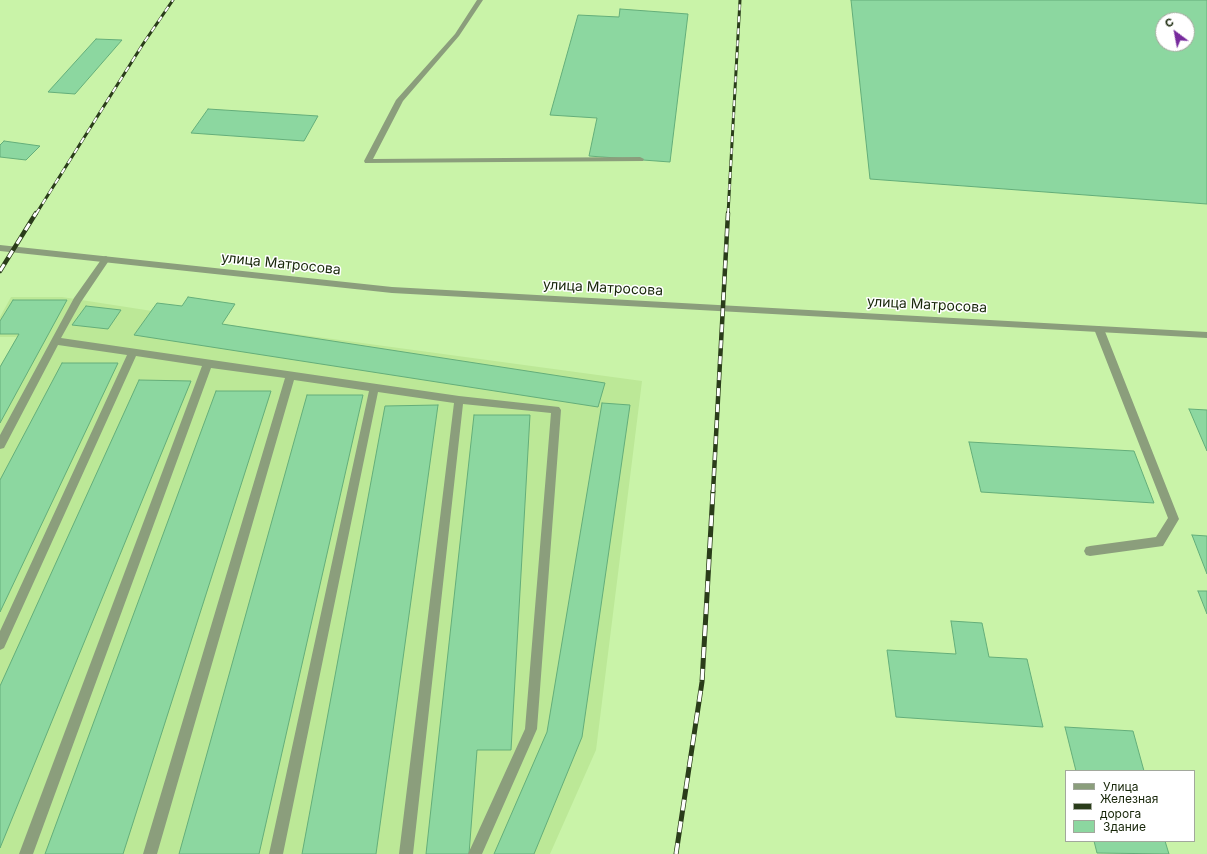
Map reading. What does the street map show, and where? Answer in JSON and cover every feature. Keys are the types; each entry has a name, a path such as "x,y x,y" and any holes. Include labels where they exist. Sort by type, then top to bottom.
{"street":[{"path":"480,0 458,35 400,100 368,161 640,159"},
{"name":"улица Матросова","path":"0,248 392,290 1207,335"},
{"path":"0,445 77,300 106,260"},
{"path":"1090,551 1159,542 1174,519 1099,329"},
{"path":"55,341 459,400 556,410 531,729 475,854"},
{"path":"0,644 133,353"},
{"path":"26,854 208,364"},
{"path":"150,854 290,376"},
{"path":"276,854 374,388"},
{"path":"406,854 459,400"}],"shaded area":[{"path":"11,297 62,297 222,324 642,381 596,750 550,854 0,854 0,366 17,337 0,337 0,317"}],"building":[{"path":"851,0 1207,0 1207,204 870,179"},
{"path":"620,9 688,14 670,162 589,156 597,118 550,115 578,15 619,17"},
{"path":"96,39 122,40 75,94 48,92"},
{"path":"208,109 318,116 304,141 191,133"},
{"path":"4,141 40,146 26,160 0,157 0,145"},
{"path":"188,297 235,304 222,324 605,383 598,407 134,335 157,303 182,306"},
{"path":"13,300 67,300 0,423 0,367 19,334 0,334 0,321"},
{"path":"86,306 121,310 108,329 72,325"},
{"path":"62,363 118,363 0,612 0,480"},
{"path":"139,380 191,381 0,848 0,686"},
{"path":"216,391 271,391 123,854 45,854"},
{"path":"307,395 363,395 259,854 179,854"},
{"path":"602,403 630,405 582,737 534,854 494,854 547,732"},
{"path":"438,405 376,854 302,854 385,406"},
{"path":"1189,409 1207,410 1207,451"},
{"path":"474,415 530,415 511,750 477,750 469,854 426,854"},
{"path":"969,442 1134,451 1154,503 981,492"},
{"path":"1192,535 1207,536 1207,574"},
{"path":"1198,591 1207,591 1207,614"},
{"path":"951,621 982,623 989,657 1027,659 1043,727 896,717 887,650 956,654"},
{"path":"1065,727 1133,731 1144,770 1076,770"},
{"path":"1094,842 1165,842 1169,854 1097,853"}],"railway":[{"path":"36,214 143,44 173,0"},
{"path":"728,214 740,0"},
{"path":"0,271 36,213"},
{"path":"713,492 728,213"},
{"path":"676,854 702,682 713,491"}]}
